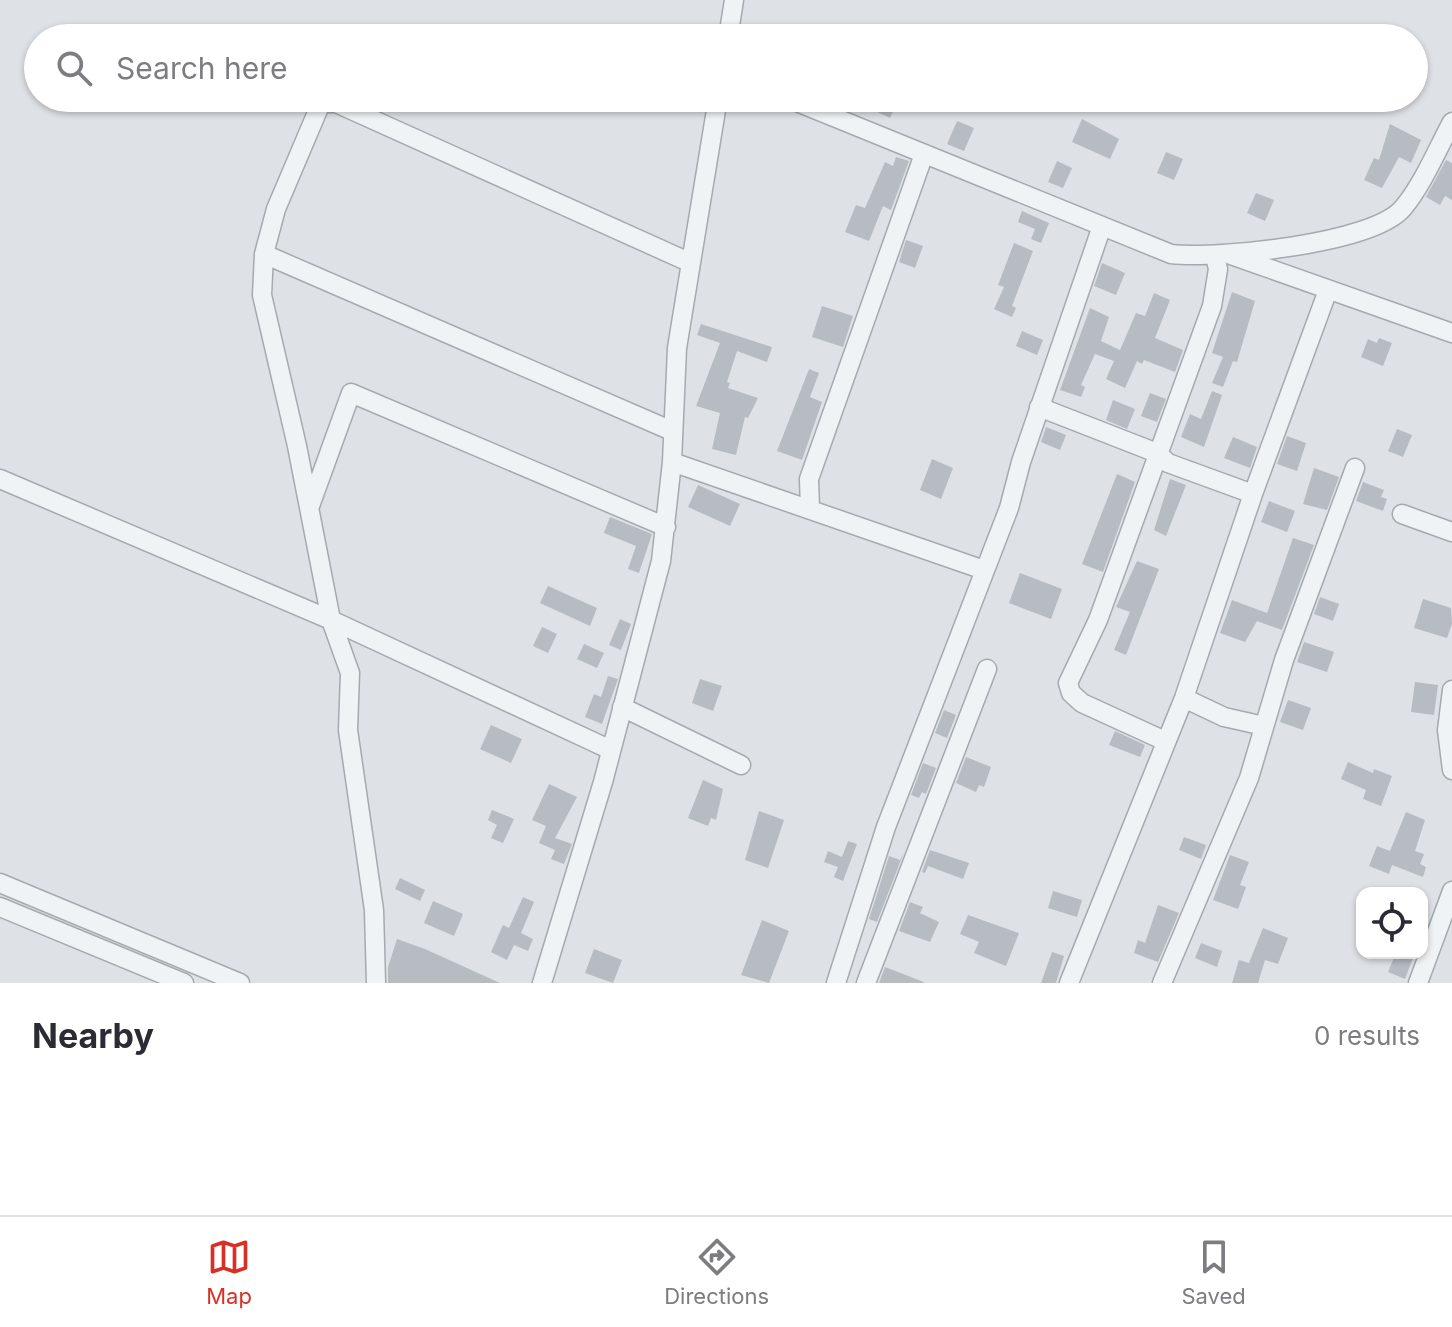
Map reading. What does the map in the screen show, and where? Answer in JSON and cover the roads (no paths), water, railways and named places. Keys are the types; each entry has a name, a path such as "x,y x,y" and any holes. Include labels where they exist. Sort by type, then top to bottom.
{"street":[{"path":"730,24 734,0"},
{"path":"317,112 276,209 264,254 262,295 331,620 350,673 348,730 374,910 376,983"},
{"path":"356,112 691,263"},
{"path":"542,983 611,750 661,561 672,462 677,348 716,112"},
{"path":"821,112 1171,254 1222,255 1355,235 1386,223 1403,208 1452,122"},
{"path":"810,508 809,479 924,154"},
{"path":"836,983 886,827 1009,508 1039,407 1102,226"},
{"path":"264,254 672,431"},
{"path":"1222,255 1452,333"},
{"path":"1165,741 1082,703 1071,693 1068,683 1098,620 1212,306 1222,255"},
{"path":"1069,983 1184,698 1253,494 1328,290"},
{"path":"309,508 351,393 666,527"},
{"path":"1039,407 1157,453 1168,463 1253,494"},
{"path":"672,462 984,570"},
{"path":"1162,983 1249,778 1264,726 1355,468"},
{"path":"0,479 331,620 611,750"},
{"path":"1402,514 1452,532"},
{"path":"866,983 987,669"},
{"path":"1452,690 1447,730 1452,770"},
{"path":"1184,698 1224,717 1264,726"},
{"path":"622,707 741,765"},
{"path":"0,883 240,983"},
{"path":"1418,983 1452,891"},
{"path":"0,907 184,983"},
{"path":"853,933 882,943"}]}
